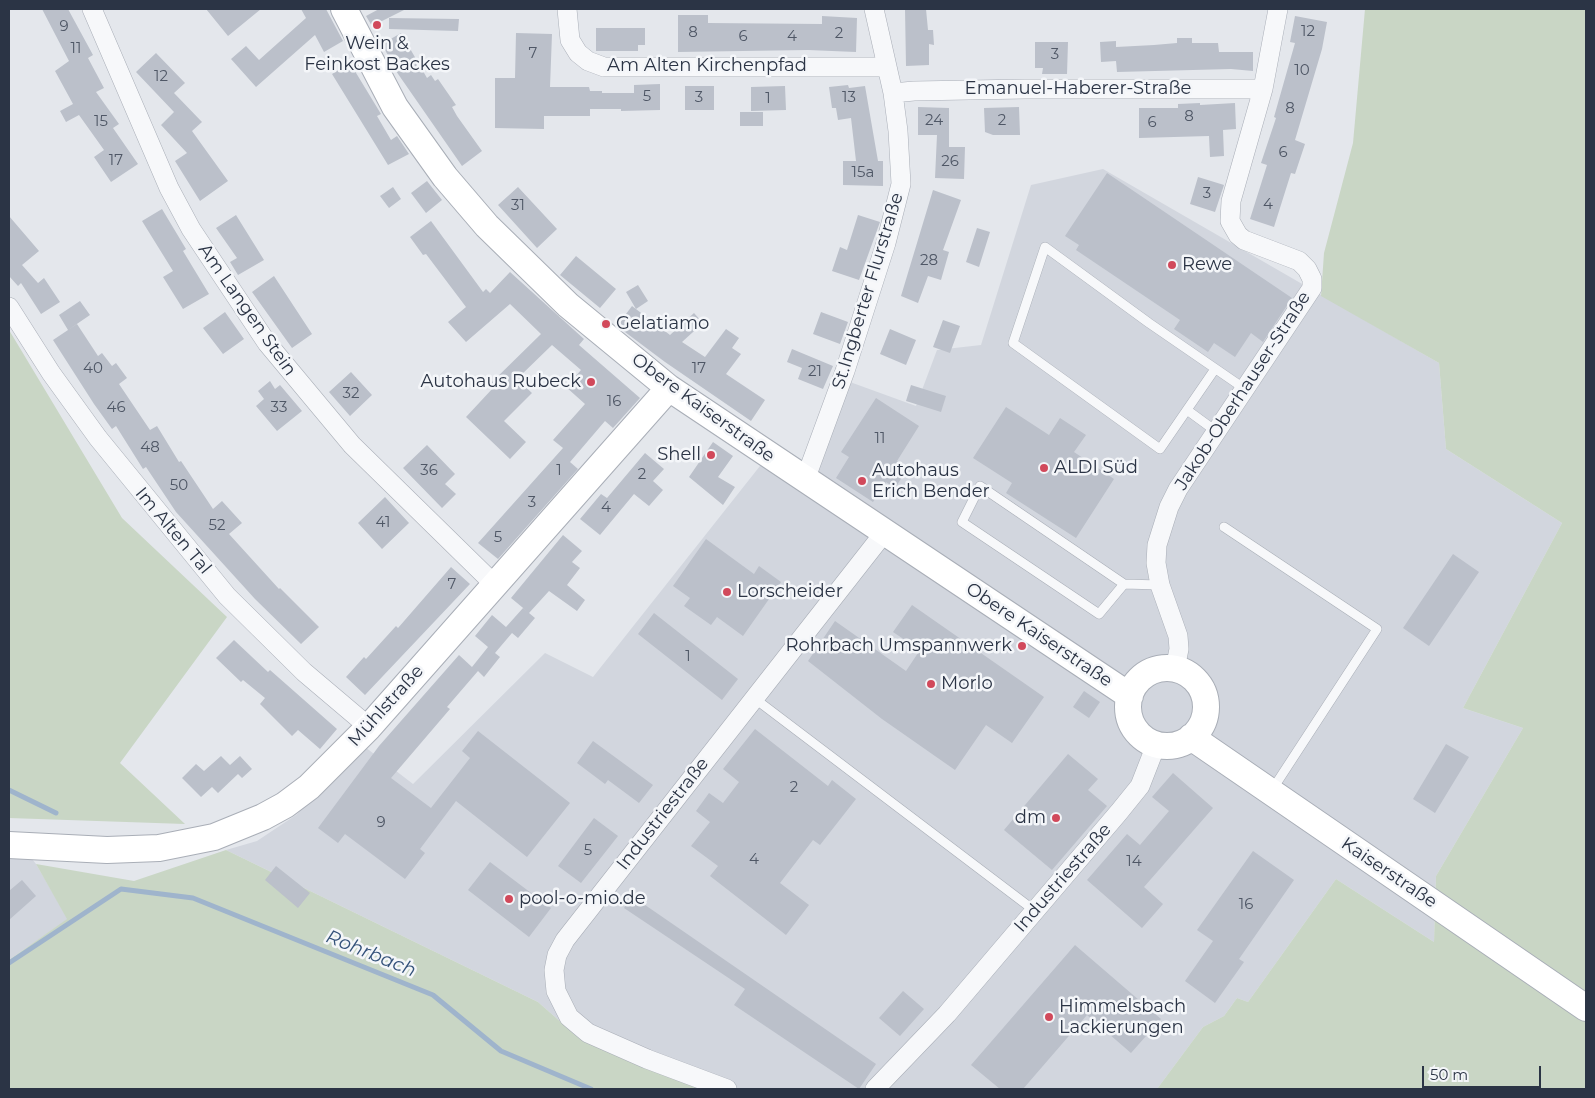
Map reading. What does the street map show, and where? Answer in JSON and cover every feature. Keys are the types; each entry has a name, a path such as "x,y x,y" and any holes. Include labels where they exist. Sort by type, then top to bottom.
{"main road":[{"name":"Obere Kaiserstraße","path":"344,9 395,107 445,177 487,226 568,304 669,388 804,480 1130,696"},
{"name":"Mühlstraße","path":"9,845 107,850 159,848 214,837 263,817 285,805 316,781 369,727 669,388"},
{"path":"1175,669 1186,674 1196,682 1203,692 1206,704 1202,722 1191,737 1171,746 1156,745 1140,736 1134,727 1129,717 1130,696 1139,681 1152,671 1175,669"},
{"name":"Kaiserstraße","path":"1191,737 1586,1008"}],"street":[{"name":"Am Langen Stein","path":"92,9 169,188 191,229 267,343 352,445 494,584"},
{"name":"Am Alten Kirchenpfad","path":"567,9 570,40 574,47 588,61 604,67 886,67"},
{"name":"St.Ingberter Flurstraße","path":"804,480 844,371 896,211 901,184 901,160 893,94 874,9"},
{"name":"Jakob-Oberhauser-Straße","path":"1175,669 1179,649 1178,636 1160,585 1156,563 1157,545 1169,506 1178,489 1218,432 1312,288 1312,279 1307,269 1299,261 1244,240 1230,221 1231,201 1263,88 1278,9"},
{"name":"Emanuel-Haberer-Straße","path":"893,94 1016,89 1263,88"},
{"name":"Im Alten Tal","path":"9,307 51,373 98,438 227,596 304,672 369,727"},
{"name":"Industriestraße","path":"727,1089 647,1059 588,1033 569,1016 556,991 554,970 565,940 753,697 884,533"},
{"name":"Industriestraße","path":"875,1089 947,1014 1140,786 1156,745"}],"lane":[{"path":"1215,369 1160,449 1013,343 1045,247 1245,389"},
{"path":"1187,410 1218,432"},
{"path":"1124,584 1099,614 962,522 980,486 1124,584 1160,585"},
{"path":"1224,527 1377,628 1270,792"},
{"path":"753,697 1035,911"}],"shaded area":[{"path":"1103,169 1439,363 1446,449 1562,523 1463,708 1523,728 1436,876 1434,942 1336,879 1248,1002 1237,998 1224,1016 1203,1027 1157,1089 703,1089 579,1038 538,1002 226,850 257,841 296,815 365,747 413,784 545,653 593,677 775,447 814,472 850,382 916,406 937,350 981,345 1031,185"},
{"path":"9,830 36,864 68,919 9,960"}],"green space":[{"path":"1365,9 1586,9 1586,1089 1157,1089 1203,1027 1224,1016 1237,998 1248,1002 1336,879 1434,942 1436,876 1523,728 1463,708 1562,523 1446,449 1439,363 1321,296 1324,253 1353,143"},
{"path":"9,330 122,518 227,617 120,763 185,824 9,818"},
{"path":"226,850 538,1002 579,1038 703,1089 9,1089 9,960 67,919 36,864 134,881"}],"building":[{"path":"42,9 68,9 93,55 88,58 104,88 96,92 119,124 113,128 138,164 111,182 94,157 104,150 79,115 66,122 60,111 73,104 55,71 69,61"},
{"path":"206,9 261,9 228,36"},
{"path":"301,9 326,9 343,41 324,52 315,35 256,87 231,59 246,46 259,60 306,18"},
{"path":"379,9 406,9 372,26 366,16"},
{"path":"905,9 926,9 928,30 933,30 934,45 929,44 929,65 906,66"},
{"path":"678,15 708,15 708,23 822,24 822,16 857,18 856,52 808,50 678,52"},
{"path":"1295,16 1327,22 1322,49 1295,140 1305,144 1295,174 1291,173 1274,227 1250,219 1267,165 1261,163 1276,118 1274,117 1295,43 1290,42"},
{"path":"389,18 459,19 458,31 389,29"},
{"path":"596,28 645,28 645,45 638,45 638,51 596,51"},
{"path":"401,33 427,78 431,75 435,81 438,79 456,105 452,107 457,116 482,151 462,166 396,71 382,44"},
{"path":"516,33 552,34 550,87 589,87 590,91 602,91 602,93 634,93 634,85 660,84 660,110 621,111 621,109 590,109 590,116 544,116 544,129 495,128 495,78 515,78"},
{"path":"1177,38 1192,38 1192,43 1218,43 1219,52 1253,52 1253,71 1231,69 1117,72 1116,61 1101,62 1100,42 1116,41 1116,47 1177,43"},
{"path":"1035,42 1068,42 1067,74 1042,74 1043,68 1035,68"},
{"path":"156,53 185,83 174,93 202,122 192,131 228,181 200,201 175,161 187,153 161,125 174,112 136,72"},
{"path":"350,63 381,114 377,116 391,140 397,136 409,154 388,165 332,74"},
{"path":"848,85 849,88 865,86 878,161 883,161 883,186 843,185 843,161 856,161 851,118 838,120 836,108 832,108 829,87"},
{"path":"685,86 714,86 714,110 685,110"},
{"path":"785,86 786,110 751,111 751,87"},
{"path":"1200,103 1200,105 1235,103 1236,129 1223,130 1224,156 1210,157 1209,136 1139,138 1139,108 1178,108 1178,104"},
{"path":"918,107 949,108 949,147 965,147 964,179 935,178 937,135 918,135"},
{"path":"1019,107 1020,135 993,135 985,132 984,108"},
{"path":"740,112 763,112 763,126 740,126"},
{"name":"Rewe","path":"1107,173 1292,298 1263,342 1251,333 1235,357 1214,343 1208,352 1174,329 1180,320 1076,250 1079,245 1065,236"},
{"path":"1198,177 1224,185 1215,212 1190,204"},
{"path":"427,181 442,200 426,213 411,193"},
{"path":"393,187 401,199 389,208 380,196"},
{"path":"518,187 557,229 537,248 498,205"},
{"path":"933,190 961,200 943,250 949,252 941,280 928,276 918,303 901,296"},
{"path":"162,209 186,249 183,251 209,294 183,309 163,277 173,271 142,221"},
{"path":"236,215 264,260 238,275 230,262 237,258 216,228"},
{"path":"858,215 880,222 859,280 832,271 840,247 847,250"},
{"path":"9,216 39,251 22,265 38,283 44,278 60,302 41,314 21,283 18,286 9,276"},
{"path":"431,221 483,292 486,289 490,293 510,272 584,339 579,345 640,398 613,428 605,421 570,462 578,469 498,559 478,543 563,448 553,440 585,404 566,387 581,370 552,345 517,379 532,393 504,421 526,442 510,459 466,417 493,388 490,384 541,334 510,304 466,342 448,322 466,307 426,254 423,255 410,237"},
{"path":"977,228 990,232 979,267 966,262"},
{"path":"576,256 616,289 600,308 560,275"},
{"path":"274,276 312,334 292,348 252,292"},
{"path":"638,285 648,301 636,309 626,292"},
{"path":"80,301 90,315 68,330 59,315"},
{"path":"632,306 670,335 694,313 703,323 682,342 705,357 726,329 739,338 732,348 741,354 726,374 765,400 751,421 665,362 617,326"},
{"path":"225,312 244,339 223,354 203,328"},
{"path":"821,312 848,322 840,344 813,334"},
{"path":"943,320 960,326 950,353 933,347"},
{"path":"77,324 98,356 102,353 112,366 116,363 127,378 119,384 150,430 157,426 179,462 181,461 213,509 222,501 242,523 229,534 279,589 319,627 301,644 255,599 176,512 146,467 143,469 116,426 112,429 94,404 53,340"},
{"path":"890,329 916,340 906,365 880,354"},
{"path":"792,349 833,366 823,389 798,379 802,368 787,362"},
{"path":"351,372 372,395 350,416 329,392"},
{"path":"270,381 275,389 280,385 302,411 277,431 256,406 264,399 258,391"},
{"path":"911,385 946,396 941,412 906,401"},
{"path":"876,398 919,426 897,461 908,468 895,488 886,482 873,502 836,478 849,457 841,452"},
{"name":"ALDI Süd","path":"1006,407 1049,435 1060,418 1086,435 1074,452 1114,479 1076,538 1006,493 1012,483 973,458"},
{"path":"713,442 733,456 718,477 735,487 723,505 689,477"},
{"path":"427,445 455,474 445,484 456,494 442,508 403,468"},
{"path":"645,453 664,469 653,481 663,490 649,506 634,494 600,535 580,519 601,494 607,498"},
{"path":"385,497 409,523 382,549 358,523"},
{"path":"563,535 582,551 572,562 580,568 567,585 585,600 577,611 549,591 529,613 535,618 518,638 512,633 495,653 500,657 484,677 478,671 447,707 450,709 391,778 431,808 470,758 462,751 478,731 570,803 527,857 456,801 420,849 425,853 405,879 345,834 338,843 318,828 379,746 459,655 472,667 488,647 475,636 492,615 506,627 523,608 528,612 511,598"},
{"name":"Lorscheider","path":"706,539 754,574 759,566 781,582 743,636 717,617 711,625 684,606 690,598 673,586"},
{"path":"1453,554 1479,572 1429,646 1403,628"},
{"path":"451,567 470,584 365,695 346,677 364,657 366,659 396,626 398,628"},
{"name":"Morlo","path":"912,605 1044,697 1012,743 986,725 955,770 882,719 808,661 835,621 906,671 920,650 893,632"},
{"path":"654,613 738,679 722,700 638,634"},
{"path":"234,640 268,672 270,670 337,729 320,749 298,730 292,736 260,704 265,698 243,680 241,682 216,658"},
{"path":"1084,691 1100,702 1089,718 1073,707"},
{"path":"755,729 828,786 832,780 856,799 820,845 813,840 780,883 809,905 786,935 710,876 718,866 691,846 710,822 696,811 709,793 723,803 739,782 723,769"},
{"path":"593,741 653,785 639,803 608,780 605,784 577,763"},
{"path":"1446,744 1469,757 1435,813 1413,799"},
{"name":"dm","path":"1068,754 1098,779 1088,790 1107,806 1052,870 1004,830"},
{"path":"221,756 230,765 240,756 252,769 242,778 238,774 218,793 212,787 201,797 182,778 196,764 204,771"},
{"path":"1173,773 1213,808 1144,887 1163,904 1142,928 1087,880 1127,834 1140,845 1169,811 1152,797"},
{"path":"594,818 618,836 581,883 558,866"},
{"path":"1253,851 1294,880 1239,959 1244,962 1215,1003 1185,981 1213,941 1197,930"},
{"name":"pool-o-mio.de","path":"490,862 551,908 529,937 468,890"},
{"path":"276,866 310,893 298,908 265,880"},
{"path":"22,880 36,896 9,920 9,891"},
{"path":"632,896 876,1064 859,1089 734,1005 745,989 624,908"},
{"name":"Himmelsbach Lackierungen","path":"1075,945 1161,1019 1131,1053 1087,1015 1023,1089 1000,1089 971,1065"},
{"path":"903,991 924,1009 900,1036 879,1018"}],"waterway":[{"name":"Rohrbach","path":"9,790 56,813"},
{"name":"Rohrbach","path":"9,963 121,889 193,898 433,995 501,1051 591,1089"}],"place":[{"name":"Wein & Feinkost Backes","path":"377,25"},
{"name":"Rewe","path":"1172,265"},
{"name":"Gelatiamo","path":"606,324"},
{"name":"Autohaus Rubeck","path":"591,382"},
{"name":"Shell","path":"711,455"},
{"name":"ALDI Süd","path":"1044,468"},
{"name":"Autohaus Erich Bender","path":"862,481"},
{"name":"Lorscheider","path":"727,592"},
{"name":"Rohrbach Umspannwerk","path":"1022,646"},
{"name":"Morlo","path":"931,684"},
{"name":"dm","path":"1056,818"},
{"name":"pool-o-mio.de","path":"509,899"},
{"name":"Himmelsbach Lackierungen","path":"1049,1017"}]}
